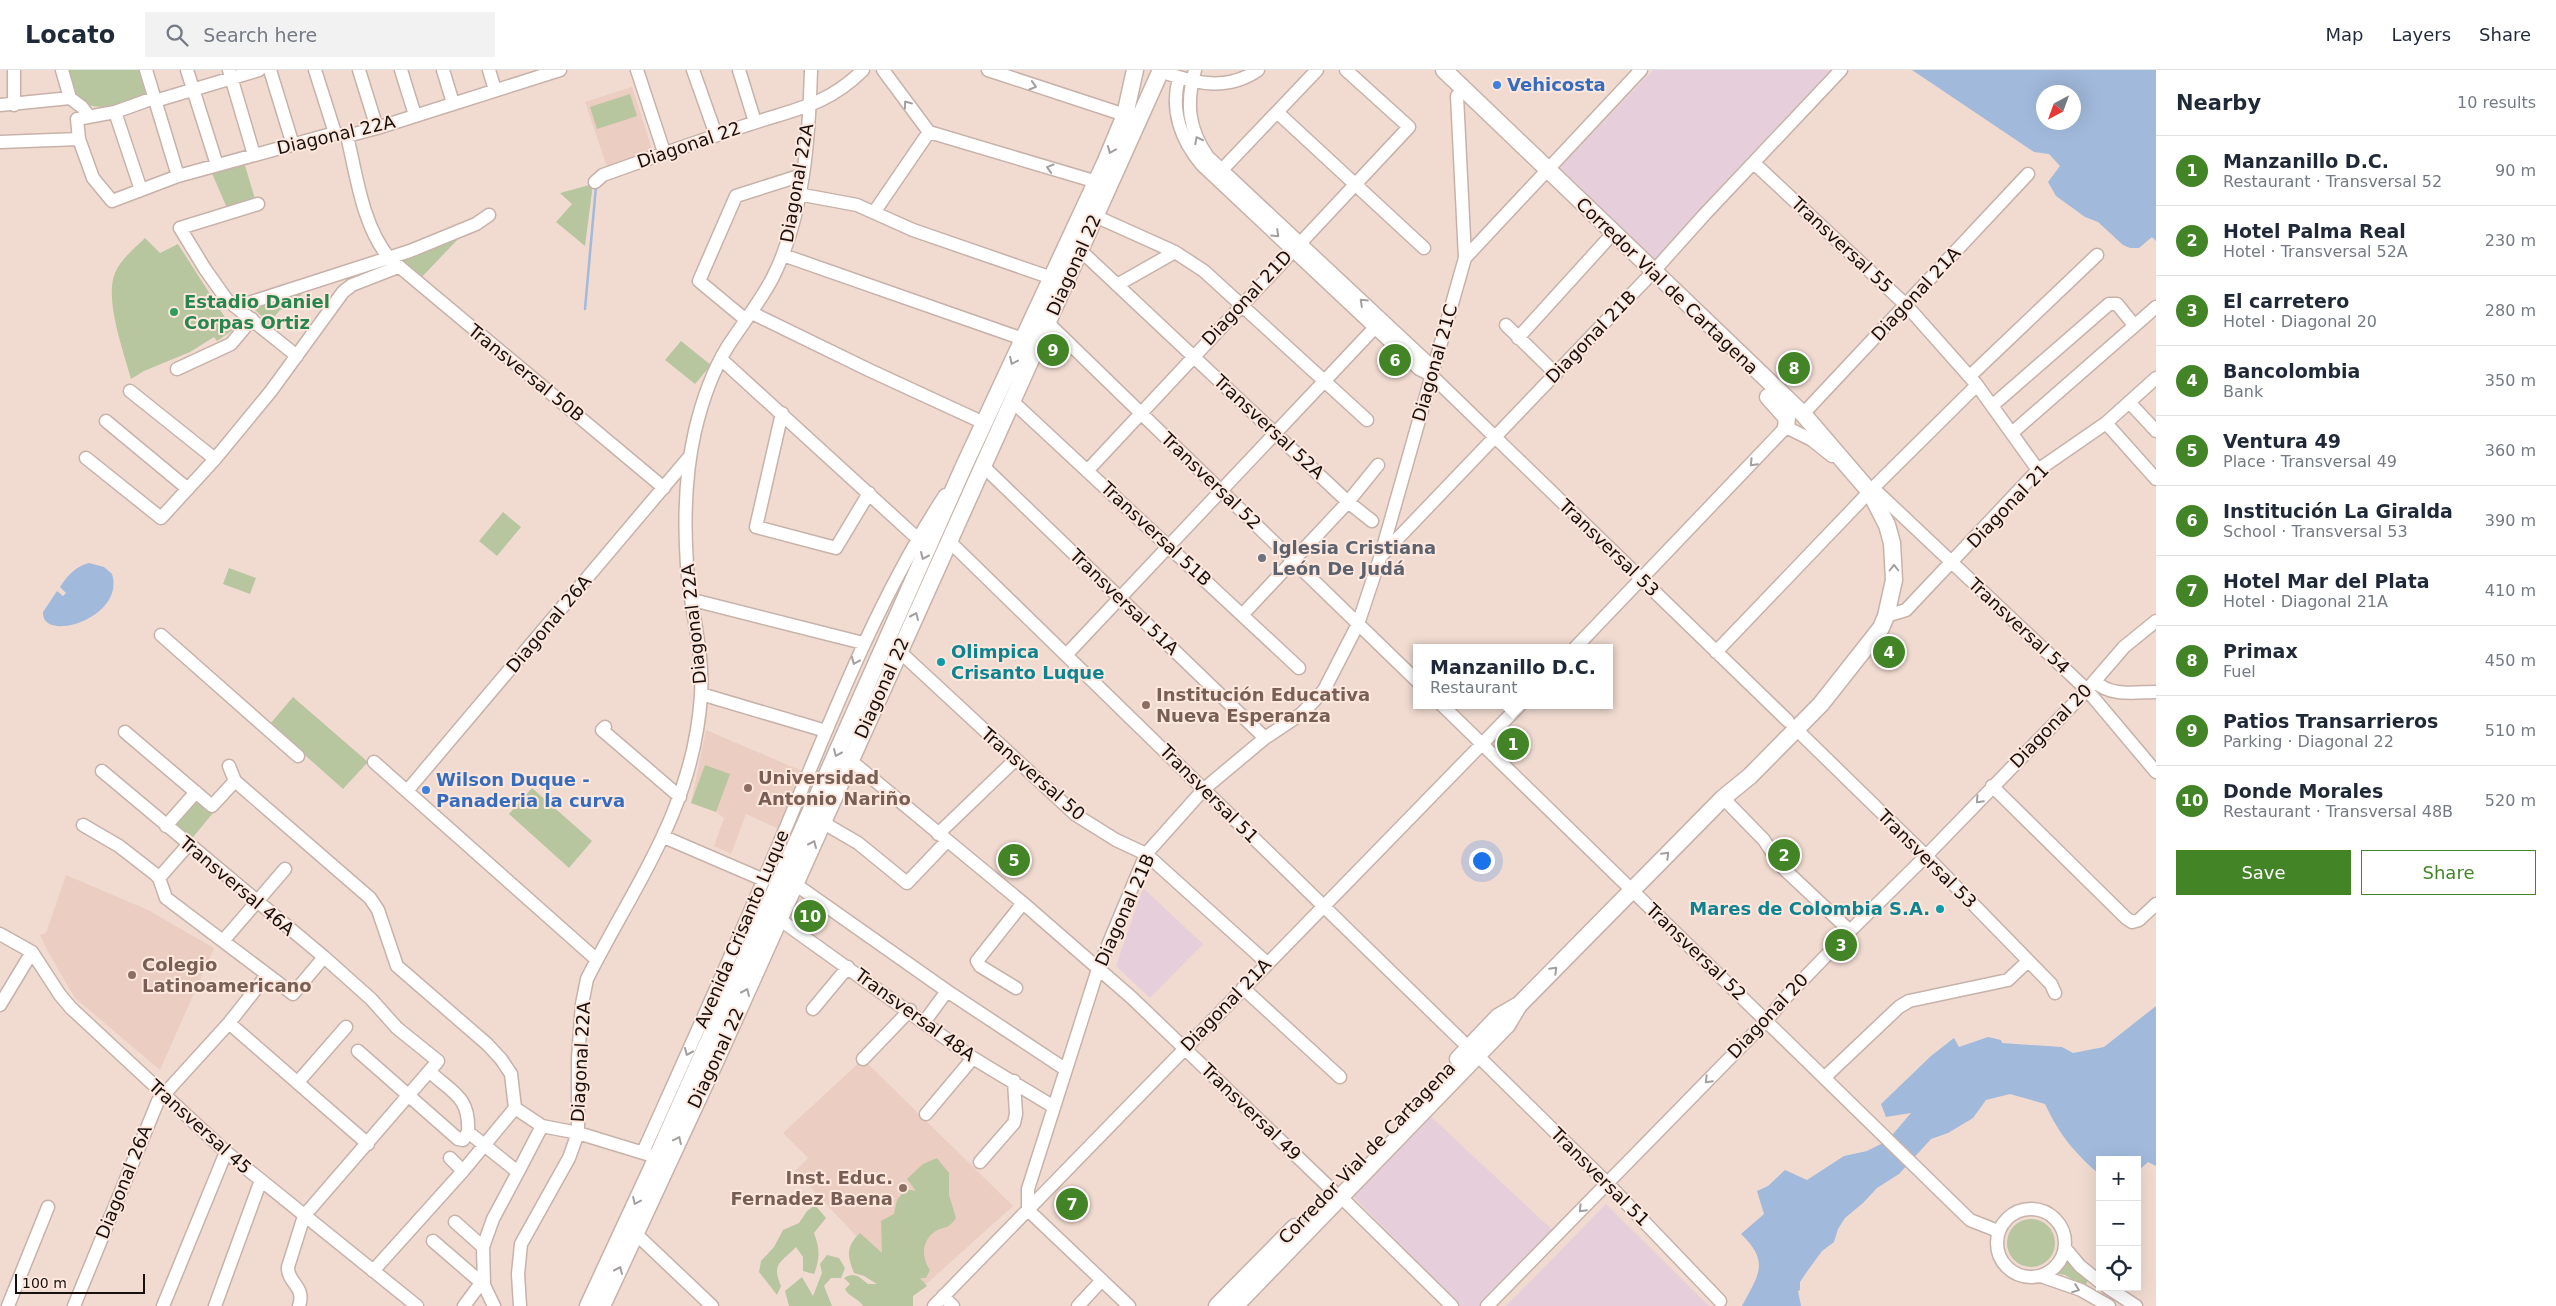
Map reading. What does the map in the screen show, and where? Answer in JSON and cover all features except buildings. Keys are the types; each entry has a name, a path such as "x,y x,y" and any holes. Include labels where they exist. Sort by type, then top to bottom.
{"main road":[{"name":"Corredor Vial de Cartagena","path":"1430,70 1544,174 1650,276 1781,410 1786,418 1786,427"},
{"name":"Corredor Vial de Cartagena","path":"1235,1306 1336,1194 1473,1052 1498,1016 1519,1005 1723,798 1744,767 1792,725 1844,673 1876,635 1886,616 1894,580 1895,562 1887,525 1872,490 1858,477 1803,414 1650,276 1606,241 1444,70"},
{"name":"Diagonal 22","path":"588,1306 650,1155 964,466 1097,182 1125,115 1149,72"},
{"name":"Diagonal 22","path":"602,1306 1048,323 1095,216 1149,72"},
{"name":"Corredor Vial de Cartagena","path":"1217,1306 1336,1194"}],"street":[{"path":"14,70 14,104"},
{"path":"62,70 70,98 82,107 88,115"},
{"path":"146,70 178,176"},
{"path":"187,70 217,165"},
{"path":"0,142 79,138 77,119 88,115 115,112 193,88 230,74 259,70"},
{"path":"270,70 293,145"},
{"name":"Transversal 50B","path":"315,70 341,134 373,233 393,263 664,488 678,487 684,494 686,503"},
{"path":"360,70 377,128"},
{"path":"401,70 415,116"},
{"path":"443,70 453,103"},
{"path":"489,70 495,90"},
{"name":"Diagonal 22A","path":"79,138 93,178 112,201 178,176 293,145 377,128 560,70"},
{"path":"637,70 664,152"},
{"path":"693,70 716,135"},
{"path":"740,70 755,122"},
{"path":"810,106 811,70"},
{"name":"Diagonal 22","path":"595,182 603,175 664,152 810,106 840,91 863,70"},
{"path":"883,70 929,132 1097,182"},
{"path":"988,70 1125,115"},
{"path":"1149,72 1179,78 1194,76 1215,85 1240,80 1258,70"},
{"path":"1219,173 1316,70"},
{"name":"Diagonal 21D","path":"1087,471 1140,412 1409,127 1346,70"},
{"path":"1465,258 1641,70"},
{"name":"Diagonal 21B","path":"1380,558 1650,276 1704,214 1754,164 1841,70"},
{"path":"230,74 254,155"},
{"name":"Transversal 53","path":"1194,76 1189,115 1194,134 1219,173"},
{"name":"Transversal 53","path":"1179,78 1176,102 1181,131 1192,154 1219,173 1379,324 1419,369 1431,375 1792,725 1926,856 2027,962 2051,984 2055,993"},
{"name":"Diagonal 21C","path":"1358,624 1380,558 1465,258 1457,96"},
{"path":"0,105 70,98"},
{"name":"Diagonal 22A","path":"520,1306 519,1265 521,1244 569,1158 578,1133 580,1018 587,979 664,837 680,797 695,746 701,694 700,653 687,566 686,503 690,456 703,402 721,359 749,316 783,255 802,175 810,106"},
{"path":"115,112 141,190"},
{"path":"1277,112 1424,248"},
{"path":"875,212 929,132"},
{"name":"Transversal 55","path":"1754,164 1906,305 1974,380 2013,432 2038,470"},
{"name":"Diagonal 21A","path":"1803,414 2028,174"},
{"path":"802,175 736,196 699,281 749,316 984,423"},
{"path":"798,194 843,201 875,212 912,230 1052,278"},
{"path":"258,204 180,228 217,287 236,307 297,356"},
{"path":"86,458 161,518 215,459 297,356 346,290 393,263 468,228 489,215"},
{"path":"1095,216 1175,252 1204,272 1242,304 1366,420"},
{"path":"1518,338 1606,241"},
{"name":"Transversal 52A","path":"1080,250 1348,502 1372,521"},
{"path":"1117,285 1175,252"},
{"path":"783,255 1023,339"},
{"path":"1716,652 1872,490 1974,380 2097,255"},
{"path":"236,307 393,263"},
{"path":"1993,405 2102,308 2114,303 2117,304 2134,325"},
{"path":"2013,432 2156,307"},
{"path":"177,369 232,344 252,319"},
{"name":"Transversal 52","path":"1048,323 1413,677"},
{"path":"1066,654 1379,324"},
{"path":"1506,325 1556,374"},
{"path":"721,359 917,538"},
{"name":"Diagonal 21","path":"1886,616 1906,610 2038,470 2106,423 2155,380"},
{"path":"130,391 215,459"},
{"name":"Transversal 51B","path":"1012,401 1299,668"},
{"path":"2129,402 2156,431"},
{"path":"782,413 756,527 836,548 868,493"},
{"path":"106,422 188,489"},
{"path":"2106,423 2156,479"},
{"path":"1579,644 1786,427 1812,440 1858,477"},
{"name":"Diagonal 26A","path":"407,791 690,456"},
{"path":"1243,614 1348,502 1378,465"},
{"name":"Avenida Crisanto Luque","path":"650,1155 863,643 917,538 964,466"},
{"name":"Transversal 51A","path":"983,466 1266,738"},
{"name":"Transversal 54","path":"1872,490 2091,686 2156,772"},
{"name":"Transversal 51","path":"949,541 1607,1183 1720,1301"},
{"path":"693,600 863,643"},
{"name":"Diagonal 20","path":"1487,1306 1766,1021 1787,996 1850,931 1926,856 2091,686 2124,647 2156,621"},
{"name":"Diagonal 21B","path":"1028,1210 1028,1189 1098,969 1146,854 1204,789 1266,738 1301,714 1324,690 1358,624"},
{"path":"161,635 298,756"},
{"name":"Transversal 50","path":"899,651 1076,815 1116,840 1146,854 1266,963"},
{"path":"2091,686 2112,692 2156,692"},
{"path":"701,694 826,731"},
{"name":"Transversal 52","path":"1446,709 1970,1220 1998,1231"},
{"name":"Diagonal 21A","path":"934,1306 1321,906 1516,709"},
{"path":"604,727 602,730 680,797"},
{"path":"126,732 212,806 235,781"},
{"name":"Transversal 49","path":"850,760 1024,903 1098,969 1185,1048 1452,1306"},
{"path":"822,822 858,843 907,883 943,838 1015,760"},
{"path":"374,762 597,960"},
{"path":"229,766 235,781 370,898 378,910 397,966 487,1044 511,1074 515,1108 463,1171 373,1271"},
{"name":"Transversal 46A","path":"102,771 371,999 409,1038 438,1061 430,1072"},
{"path":"1992,786 2132,922 2139,920 2156,904"},
{"path":"166,826 196,792"},
{"path":"1723,798 1764,840 1782,866 1850,931"},
{"path":"83,825 119,846 159,878 166,898 293,994 324,958"},
{"path":"664,837 764,880"},
{"path":"159,878 188,845"},
{"path":"223,941 285,869"},
{"path":"795,884 947,991 1065,1069"},
{"path":"1016,988 980,966 977,961 1024,903"},
{"name":"Transversal 48A","path":"779,919 910,1010 973,1058 1014,1081 1054,1107"},
{"name":"Transversal 45","path":"0,934 32,952 60,995 71,1008 226,1152 373,1271 404,1302 417,1306"},
{"path":"0,1005 32,952"},
{"path":"1825,1077 1898,1007 1909,1000 2008,980 2027,962"},
{"path":"813,1009 848,967"},
{"name":"Diagonal 26A","path":"74,1306 153,1111 163,1095 229,1022 267,975"},
{"path":"1243,988 1340,1077"},
{"path":"924,1021 947,991"},
{"path":"863,1059 910,1010"},
{"path":"229,1022 368,1144"},
{"path":"298,1082 346,1027"},
{"path":"299,1306 300,1293 288,1272 288,1266 304,1216 368,1144 409,1097 430,1072 464,1101 469,1115 468,1132 460,1141 409,1097 358,1051"},
{"path":"926,1114 973,1058"},
{"path":"980,1162 1014,1123 1016,1114 1014,1081"},
{"path":"515,1108 542,1126 578,1133 650,1155"},
{"path":"464,1306 482,1284 483,1246 493,1219 542,1126"},
{"path":"468,1132 514,1169 517,1174"},
{"path":"163,1306 226,1152"},
{"path":"450,1158 463,1171"},
{"path":"215,1306 261,1180"},
{"path":"8,1306 48,1207"},
{"path":"2096,1279 2080,1266 2066,1248 2061,1226 2053,1217 2043,1211 2032,1208 2020,1210 2005,1220 1998,1231 1997,1252 2008,1269 2019,1275 2041,1276 2081,1290 2109,1306"},
{"path":"1028,1210 1129,1306"},
{"path":"455,1222 483,1246"},
{"path":"635,1233 712,1306"},
{"path":"433,1241 482,1284 494,1306"},
{"path":"2041,1276 2057,1265 2066,1248"},
{"path":"1078,1306 1102,1280"},
{"path":"2111,1291 2123,1302 2136,1306"},
{"path":"944,1296 954,1306"}],"shaded area":[{"path":"1653,70 1832,70 1655,265 1557,170"},
{"path":"632,87 653,152 607,167 585,102"},
{"name":"Universidad Antonio Nariño","path":"706,730 809,774 783,831 746,814 731,854 714,846 724,818 716,812 691,803"},
{"name":"Colegio Latinoamericano","path":"66,875 148,910 214,948 160,1070 75,998 48,952 40,935 46,933"},
{"path":"1143,888 1203,944 1150,998 1116,966"},
{"name":"Inst. Educ. Fernadez Baena","path":"863,1059 1013,1206 913,1296 795,1171 808,1158 783,1133"},
{"path":"1427,1113 1560,1237 1486,1306 1459,1306 1351,1194"},
{"path":"1606,1204 1709,1306 1506,1306"}],"green space":[{"path":"68,70 140,70 148,96 118,105 92,106 73,98"},
{"path":"630,94 637,116 597,129 590,107"},
{"path":"244,162 255,199 227,208 211,171"},
{"path":"593,184 585,246 556,222 572,204 560,193"},
{"name":"Estadio Daniel Corpas Ortiz","path":"145,238 160,253 178,244 233,330 217,341 214,337 190,352 144,371 131,379 113,311 112,284 120,263"},
{"path":"459,238 420,279 399,261"},
{"path":"300,291 302,294 289,308 280,310 269,323 252,306"},
{"path":"681,341 711,365 695,384 665,360"},
{"path":"503,512 521,527 497,556 479,541"},
{"path":"229,568 256,578 250,594 223,584"},
{"path":"293,697 368,762 343,789 270,724"},
{"path":"705,765 730,774 716,812 691,803"},
{"path":"532,788 592,841 569,868 509,814"},
{"path":"197,799 213,813 189,842 173,828"},
{"path":"937,1158 949,1173 949,1195 956,1218 947,1227 933,1233 926,1241 924,1256 930,1270 926,1278 920,1278 927,1286 913,1296 913,1306 863,1306 847,1292 845,1289 850,1284 844,1278 854,1275 860,1277 868,1284 877,1284 864,1276 854,1273 849,1256 852,1242 860,1233 882,1253 881,1221 894,1214 897,1200 906,1189 916,1191 907,1179 923,1164"},
{"path":"815,1205 826,1218 814,1233 818,1254 814,1274 803,1271 803,1257 796,1247 782,1260 777,1268 781,1286 777,1295 759,1272 761,1261 774,1247 783,1230 799,1223 807,1211"},
{"path":"2031,1219 2040,1221 2048,1226 2053,1234 2055,1243 2053,1252 2048,1260 2040,1265 2031,1267 2022,1265 2014,1260 2009,1252 2007,1243 2009,1234 2014,1226 2022,1221"},
{"path":"2068,1251 2087,1279 2087,1283 2083,1286 2065,1275 2054,1273 2064,1262"},
{"path":"827,1255 839,1258 845,1268 841,1278 831,1278 824,1286 832,1306 789,1306 785,1291 802,1277 813,1296 822,1273 820,1264"}],"water":[{"path":"1912,70 2156,70 2156,241 2152,237 2139,248 2130,248 2123,245 2098,222 2085,217 2056,196 2048,182 2060,166 2049,154 2034,152"},
{"path":"89,563 104,567 112,574 113,590 107,603 96,614 82,622 68,626 55,626 46,621 43,612 57,591 63,596 66,593 60,587 69,575 84,564"},
{"path":"2156,1006 2156,1166 2148,1162 2141,1168 2141,1156 2096,1156 2096,1171 2068,1143 2045,1104 2010,1094 1986,1100 1973,1118 1948,1133 1931,1139 1899,1174 1877,1188 1845,1218 1838,1229 1834,1242 1822,1251 1800,1282 1800,1290 1798,1291 1801,1306 1742,1306 1757,1277 1759,1268 1756,1253 1741,1234 1764,1214 1757,1191 1768,1186 1785,1170 1807,1180 1844,1156 1867,1151 1887,1141 1911,1113 1886,1117 1881,1104 1931,1056 1954,1038 1959,1047 1988,1037 2001,1040 2002,1043 2062,1047 2073,1053 2104,1047"}],"waterway":[{"path":"585,309 596,186"}],"place":[{"name":"Vehicosta","path":"1497,85"},
{"name":"Estadio Daniel Corpas Ortiz","path":"174,312"},
{"name":"Patios Transarrieros","path":"1053,350"},
{"name":"Institución La Giralda","path":"1395,360"},
{"name":"Primax","path":"1794,368"},
{"name":"Iglesia Cristiana León De Judá","path":"1262,558"},
{"name":"Bancolombia","path":"1889,652"},
{"name":"Olimpica Crisanto Luque","path":"941,662"},
{"name":"Institución Educativa Nueva Esperanza","path":"1146,705"},
{"name":"Manzanillo D.C.","path":"1513,744"},
{"name":"Universidad Antonio Nariño","path":"748,788"},
{"name":"Wilson Duque - Panaderia la curva","path":"426,790"},
{"name":"Hotel Palma Real","path":"1784,855"},
{"name":"Ventura 49","path":"1014,860"},
{"name":"Mares de Colombia S.A.","path":"1940,909"},
{"name":"Donde Morales","path":"810,916"},
{"name":"El carretero","path":"1841,945"},
{"name":"Colegio Latinoamericano","path":"132,975"},
{"name":"Inst. Educ. Fernadez Baena","path":"903,1188"},
{"name":"Hotel Mar del Plata","path":"1072,1204"}]}
